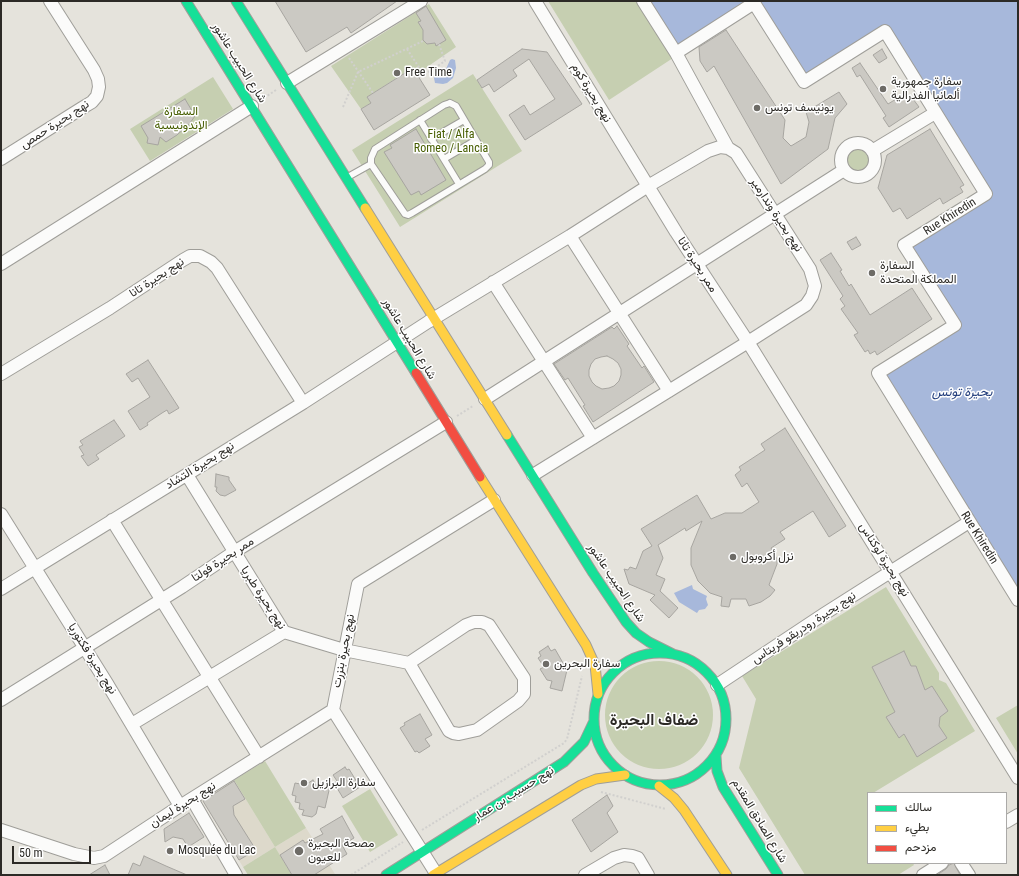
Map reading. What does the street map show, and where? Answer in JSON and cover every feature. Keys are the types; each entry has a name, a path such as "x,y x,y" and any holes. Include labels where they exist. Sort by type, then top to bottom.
{"main road":[{"name":"شارع الحبيب عاشور","path":"186,1 494,500 586,645 595,666 598,694"},
{"name":"شارع الحبيب عاشور","path":"236,1 593,573 626,622 636,633 648,642 673,654"},
{"path":"655,652 673,654 698,664 717,684 726,708 726,733 716,756 701,773 681,783 659,786 631,780 612,766 599,746 593,723 598,694 612,673 621,665 637,656 655,652"},
{"name":"نهج حسيب بن عمار","path":"386,875 564,762 584,742 593,723"},
{"name":"شارع الصادق المقدم","path":"716,756 717,771 723,787 778,875"},
{"path":"435,874 581,785 596,779 624,775"},
{"path":"659,786 674,798 684,810 727,875"}],"street":[{"name":"نهج بحيرة حمص","path":"1,159 92,102 97,96 99,87 98,79 94,70 50,1"},
{"path":"287,83 421,1"},
{"name":"نهج بحيرة كوم","path":"535,1 648,186"},
{"path":"643,1 676,53"},
{"name":"Rue Khiredin","path":"676,53 754,3 804,82 885,32 986,194 904,245 955,325 878,373 1018,600"},
{"name":"نهج بحيرة وندارمير","path":"533,475 806,305 812,296 815,286 810,268 736,153 728,148 676,53"},
{"path":"1,264 252,106"},
{"path":"872,151 935,113"},
{"path":"858,143 863,144 872,151 874,164 868,174 856,177 850,176 844,170 841,165 841,155 848,146 858,143"},
{"path":"434,318 708,150 720,147 728,148"},
{"path":"485,399 844,170"},
{"name":"ممر بحيرة تانا","path":"648,186 748,342"},
{"path":"570,236 669,391"},
{"name":"نهج بحيرة تانا","path":"1,374 110,308 183,260 190,256 200,256 211,262 216,268 303,403"},
{"path":"493,282 593,438"},
{"name":"نهج بحيرة التشاد","path":"1,590 303,403 434,318"},
{"name":"نهج بحيرة لوكناس","path":"748,342 1018,778"},
{"name":"ممر بحيرة فولتا","path":"1,700 162,600 234,552 446,422"},
{"name":"نهج بحيرة طبريا","path":"187,475 284,632 344,650 409,663"},
{"name":"نهج بحيرة بنزرت","path":"333,710 358,584 494,500"},
{"name":"نهج بحيرة فكتوريا","path":"1,514 132,724 180,806"},
{"path":"112,520 259,757"},
{"name":"نهج بحيرة رودريقو فريتاس","path":"717,684 824,614 970,522"},
{"path":"474,622 482,622 489,625 524,678 524,694 518,701 476,730 459,734 453,733 448,731 409,663 466,625 474,622"},
{"path":"132,724 284,632"},
{"path":"333,710 435,874"},
{"name":"نهج بحيرة ليمان","path":"1,830 74,854 94,858 104,856 180,806 333,710"},
{"path":"192,799 236,875"},
{"path":"1007,821 1018,815"},
{"path":"585,875 614,858 624,855 638,858 648,875"},
{"path":"923,875 940,864"},
{"path":"962,864 969,875"}],"lane":[{"path":"450,103 456,106 464,120 489,162 488,165 485,169 412,213 408,215 405,214 371,164 371,158 375,149 444,105 450,103"},
{"path":"420,120 459,184"},
{"path":"431,139 464,120"},
{"path":"444,159 476,140"},
{"path":"346,178 371,164"}],"path":[{"path":"343,107 358,72 424,41"},
{"path":"407,49 424,76 445,61 439,44"},
{"path":"343,49 373,92"},
{"path":"252,106 287,83"},
{"path":"446,422 485,399"},
{"path":"601,792 666,809"}],"shaded area":[{"path":"234,780 275,847 243,867 202,800"},
{"name":"مصحة البحيرة للعيون","path":"306,828 335,874 292,875 275,847"}],"green space":[{"path":"548,1 638,1 673,58 609,100"},
{"path":"429,4 456,47 417,74 412,68 367,97 371,103 361,109 331,66"},
{"name":"Fiat / Alfa Romeo / Lancia","path":"473,74 522,151 400,227 352,150"},
{"name":"السفارة الإندونيسية","path":"213,77 233,109 150,161 130,129"},
{"path":"857,148 865,152 869,160 865,168 857,172 849,168 845,160 849,152"},
{"path":"886,587 939,673 939,680 946,683 975,731 875,792 867,792 867,864 914,865 898,875 805,875 739,768 756,699 742,676"},
{"path":"659,661 680,665 697,677 709,694 713,715 709,736 697,753 680,765 659,769 638,765 621,753 609,736 605,715 609,694 621,677 638,665"},
{"path":"1018,705 1018,754 996,718"},
{"path":"265,761 306,828 275,847 234,780"},
{"path":"370,789 398,835 370,852 342,806"},
{"path":"275,847 292,875 248,875 243,867"}],"water":[{"path":"650,1 748,1 678,46"},
{"name":"بحيرة تونس","path":"757,1 1018,1 1018,597 884,375 961,326 912,246 993,195 886,25 805,76"},
{"path":"450,60 455,60 456,68 453,78 447,83 435,83 435,75 446,69"},
{"path":"692,585 693,589 707,596 706,599 708,605 705,609 699,610 697,613 679,602 674,593"}],"building":[{"path":"275,1 397,1 351,33 347,27 306,52"},
{"path":"426,6 446,40 436,46 435,43 427,44 423,40 423,30 418,22 421,21 416,13"},
{"name":"يونيسف تونس","path":"726,30 785,120 783,138 791,146 806,137 809,122 806,112 839,92 847,104 835,118 828,149 781,184 714,66 707,72 700,61 699,47"},
{"path":"522,49 547,52 582,104 525,140 509,115 524,105 530,115 555,99 529,59 513,70 517,76 494,92 489,84 482,88 477,80"},
{"path":"882,49 887,58 879,63 873,55"},
{"path":"860,63 888,104 906,93 911,101 913,99 919,107 889,127 883,118 886,116 860,75 857,77 852,68"},
{"path":"413,68 430,95 374,130 361,109 371,103 367,97"},
{"path":"185,99 195,116 190,123 177,135 166,142 160,137 158,145 147,143 148,138 141,126"},
{"path":"416,129 446,180 421,195 419,191 411,195 384,152 392,148 390,145"},
{"path":"930,129 964,185 960,187 963,192 943,204 940,198 907,219 900,208 893,212 878,188 887,155"},
{"path":"856,237 861,245 852,250 847,242"},
{"path":"831,253 842,270 840,271 849,286 851,284 870,315 912,288 932,319 877,355 875,351 870,354 868,350 865,352 854,335 858,333 841,309 845,306 840,299 843,296 820,260"},
{"path":"617,326 629,344 627,346 642,368 644,366 654,382 593,422 583,406 585,405 568,378 565,380 554,364 612,327 614,329","holes":["607,356 618,363 621,369 619,381 614,386 602,389 596,386 589,376 591,364 595,359 601,357"]},
{"path":"148,360 179,408 169,414 167,410 147,423 148,425 140,430 128,411 150,397 138,378 132,382 126,374"},
{"path":"114,420 125,436 96,455 99,459 88,466 81,456 84,455 79,447 83,445 80,441"},
{"path":"785,428 846,526 829,537 813,511 780,532 785,539 771,548 777,559 777,564 769,585 775,590 770,596 761,602 749,606 746,599 731,599 729,607 721,606 722,597 710,593 698,581 691,565 691,548 702,521 686,531 685,528 658,545 663,558 656,575 665,579 660,591 678,608 669,618 650,600 655,595 629,584 624,569 628,570 630,567 636,569 643,551 652,546 641,529 697,495 711,519 725,513 742,513 759,502 747,483 742,487 735,475 741,470 739,467 765,450 761,444"},
{"path":"216,474 229,477 229,480 236,490 225,496 220,495 216,491 217,487 215,487"},
{"path":"548,646 551,651 555,649 567,670 562,691 550,688 552,681 547,680 540,669 544,667 538,658 541,656 539,652"},
{"path":"904,651 911,666 916,666 925,690 932,686 948,711 940,717 939,726 947,738 917,757 904,734 899,738 886,717 895,712 872,667"},
{"path":"420,714 432,735 425,739 430,746 419,753 417,751 415,752 400,728 405,725 404,723"},
{"path":"345,767 347,770 349,769 360,787 343,798 334,783 337,781 333,775"},
{"path":"313,780 318,788 320,787 323,791 330,786 325,808 318,806 316,814 312,817 302,815 304,810 299,809 300,803 295,802 296,796 292,795 295,783 305,785"},
{"path":"234,781 245,799 233,806 234,815 256,850 239,860 203,801"},
{"path":"607,795 613,806 607,813 618,832 591,852 572,820"},
{"path":"189,813 204,837 188,847 183,839 173,837 165,842 164,829"},
{"path":"342,816 354,838 342,845 347,854 314,875 292,875 280,855 303,840 305,843 323,834 320,829"},
{"path":"144,856 187,875 128,875 133,863 140,866"},
{"path":"954,864 960,875 937,875 946,869 949,865"},
{"path":"105,865 110,875 89,875"}],"traffic: fast":[{"path":"186,1 416,373"},
{"path":"236,1 365,208"},
{"path":"507,435 593,573 626,622 636,633 649,642 673,654"},
{"path":"666,653 685,658 697,664 707,672 715,682 721,694 725,706 726,719 725,732 721,744 715,756 707,766 697,774 685,780 673,784 654,785 635,780 623,774 613,766 605,756 599,744 595,732 594,713 599,694 605,682 613,672 623,664 635,658 647,654 666,653"},
{"path":"386,875 564,762 584,742 593,723"},
{"path":"716,756 717,771 723,787 778,875"}],"traffic: slow":[{"path":"365,208 507,435"},
{"path":"480,477 586,645 595,665 598,694"},
{"path":"433,875 581,785 596,779 625,775"},
{"path":"659,786 674,798 684,810 727,875"}],"traffic: jam":[{"path":"416,373 480,477"}],"place":[{"name":"Free Time","path":"397,73"},
{"name":"سفارة جمهورية ألمانيا الفدرالية","path":"883,89"},
{"name":"يونيسف تونس","path":"757,108"},
{"name":"السفارة المملكة المتحدة","path":"872,273"},
{"name":"نزل أكروبول","path":"733,557"},
{"name":"سفارة البحرين","path":"546,664"},
{"name":"سفارة البرازيل","path":"304,783"},
{"name":"Mosquée du Lac","path":"170,851"},
{"name":"مصحة البحيرة للعيون","path":"299,851"}],"district":[{"name":"ضفاف البحيرة","path":"654,721"}]}
